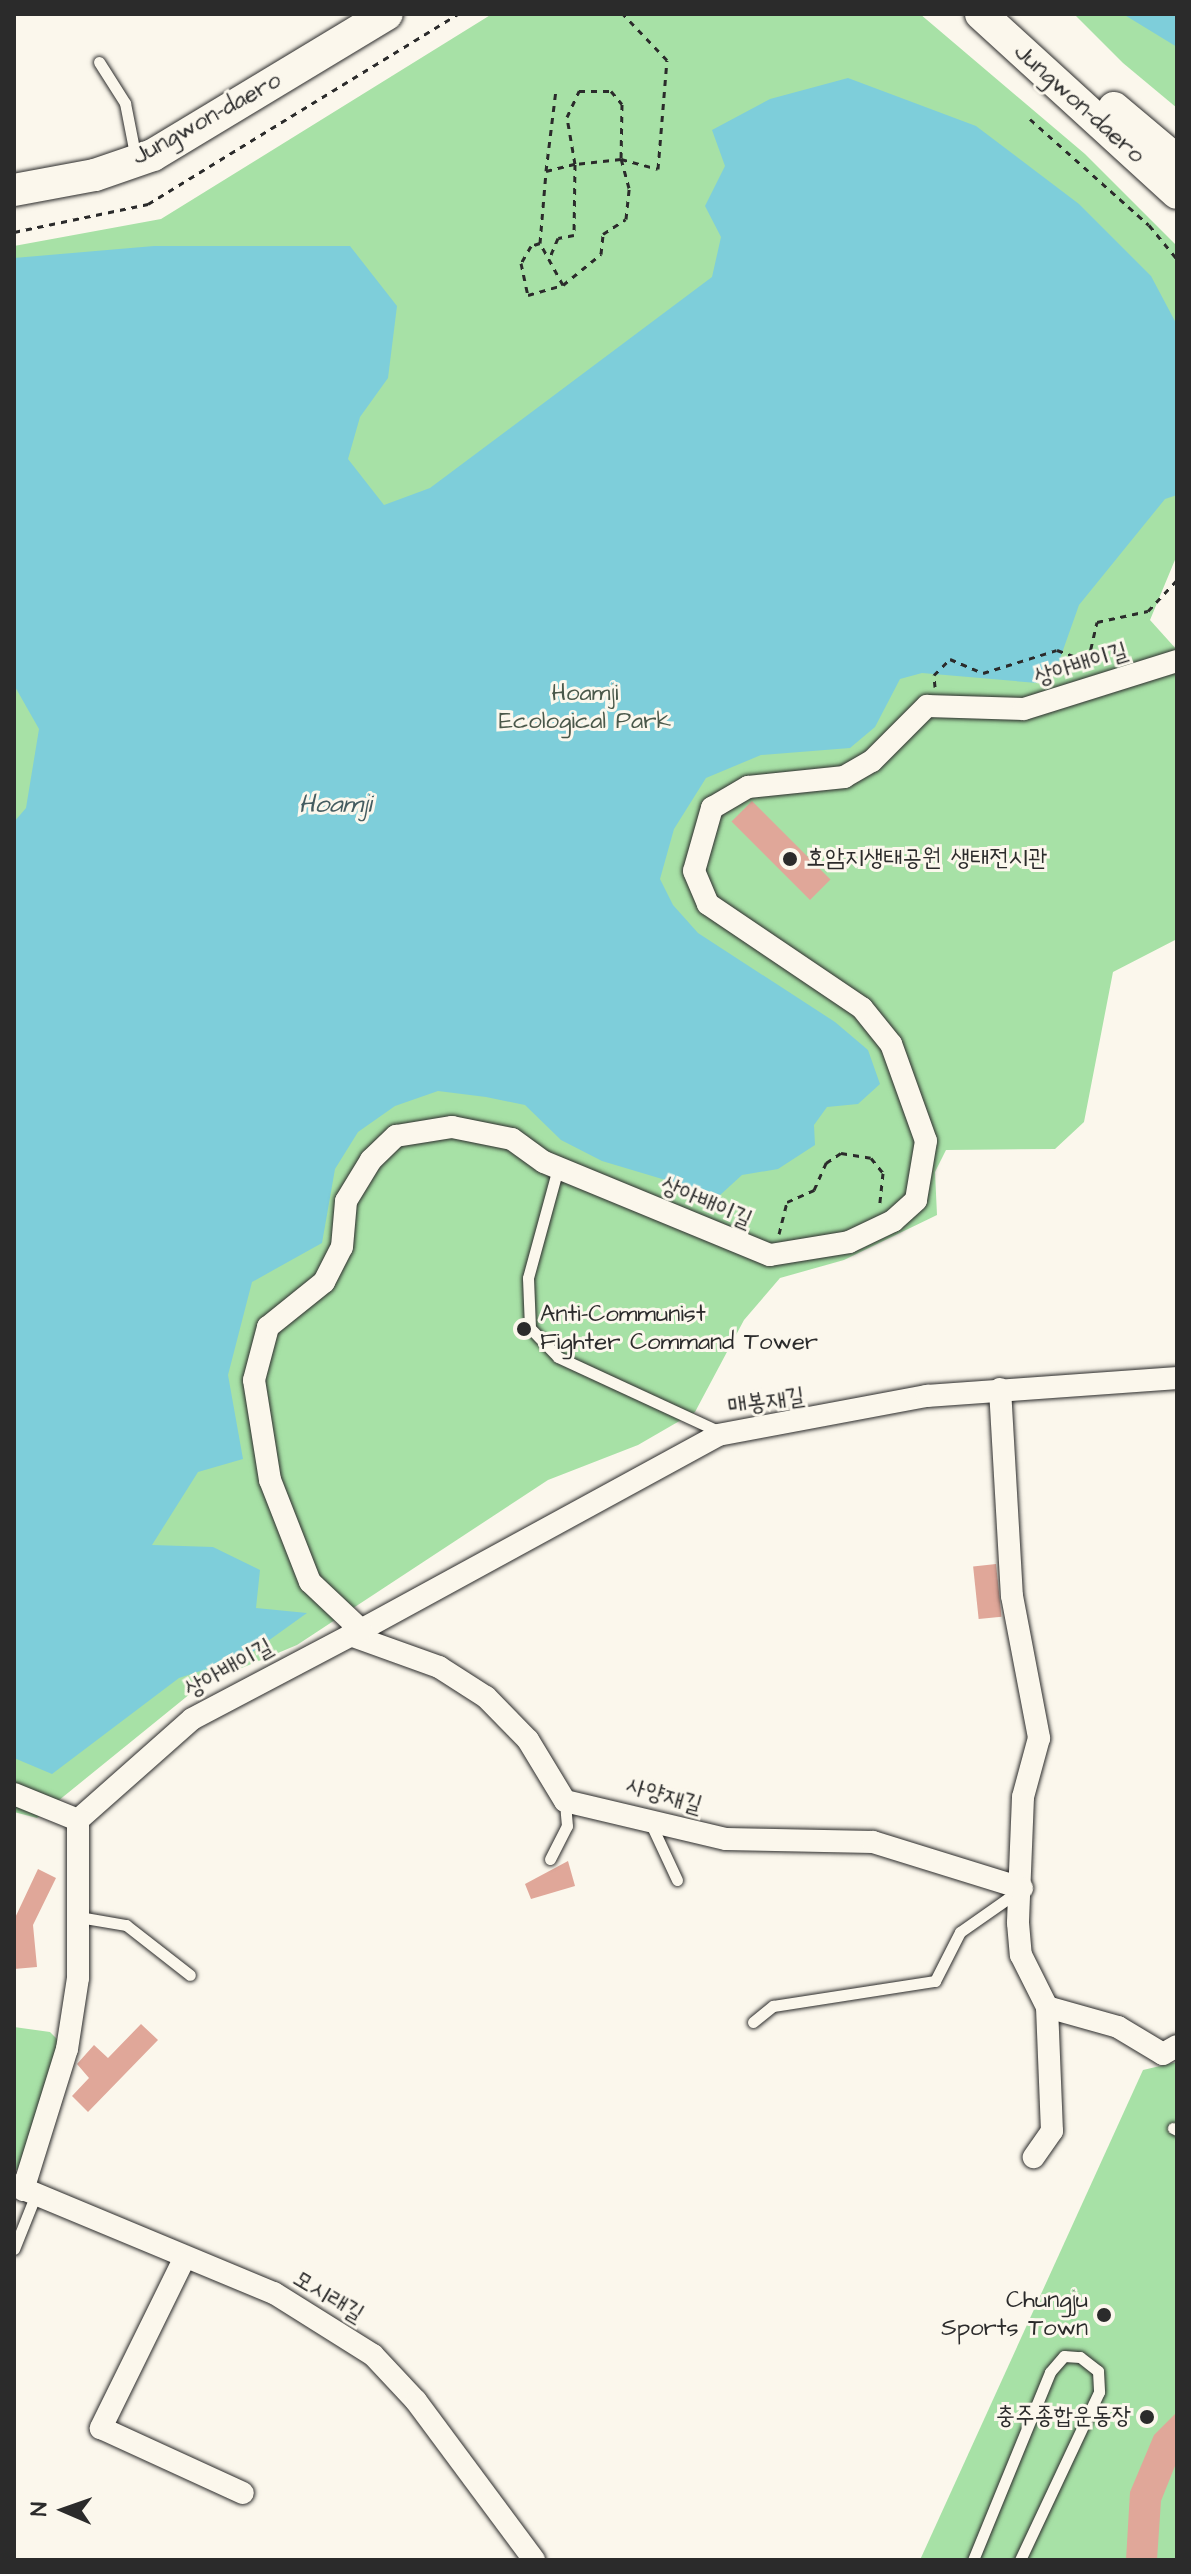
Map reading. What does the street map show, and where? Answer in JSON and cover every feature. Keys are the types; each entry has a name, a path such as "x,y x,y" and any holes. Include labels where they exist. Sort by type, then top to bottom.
{"main road":[{"name":"Jungwon-daero","path":"14,190 136,161 387,14"},
{"name":"Jungwon-daero","path":"981,14 1177,193"},
{"name":"Jungwon-daero","path":"1013,19 1177,161"}],"street":[{"name":"상아배이길","path":"78,1820 192,1719 356,1633 310,1582 270,1480 254,1380 268,1327 324,1282 342,1247 346,1201 371,1160 396,1136 474,1129 512,1139 558,1168 770,1255 849,1242 893,1221 916,1200 926,1141 891,1044 839,990 708,904 694,871 712,808 748,787 844,777 872,761 927,706 1024,709 1176,663"},
{"name":"매봉재길","path":"356,1633 724,1434 1000,1389 1177,1378"},
{"path":"1000,1389 1012,1596 1039,1738 1023,1797 1021,1955 1047,2007 1052,2131 1034,2157"},
{"path":"356,1633 439,1667 486,1697 528,1740 565,1801"},
{"path":"14,1794 78,1820 79,1917 67,2049 24,2190"},
{"name":"사양재길","path":"565,1801 726,1839 873,1842 1022,1888"},
{"path":"1047,2007 1118,2027 1163,2054 1177,2046"},
{"name":"모시래길","path":"24,2190 274,2293 373,2355 416,2401 534,2560"},
{"path":"185,2257 101,2428 243,2493"}],"lane":[{"path":"99,62 125,103 136,161"},
{"path":"558,1168 528,1278 530,1328 558,1357 724,1434"},
{"path":"550,1859 567,1826 565,1801"},
{"path":"650,1822 677,1880"},
{"path":"753,2022 773,2006 935,1981 960,1932 1022,1888"},
{"path":"79,1917 126,1925 190,1975"},
{"path":"14,2249 24,2190"},
{"path":"973,2560 1050,2372 1064,2356 1080,2357 1098,2371 1099,2392 1020,2560"}],"path":[{"path":"14,232 148,204 458,14"},
{"path":"546,171 621,159 658,169 667,60 623,14"},
{"path":"556,89 540,243 563,285"},
{"path":"540,243 521,263 520,282 528,295 563,285 601,254 603,234 626,219 629,188 621,159 622,104 611,91 579,91 567,117 575,164 574,235 558,238 549,258"},
{"path":"1030,119 1149,225 1177,259"},
{"path":"936,692 934,675 950,659 983,673 1057,650 1088,661 1097,622 1148,611 1177,580"},
{"path":"778,1247 787,1202 814,1190 826,1163 841,1153 871,1158 883,1173 877,1209"}],"green space":[{"name":"Hoamji","path":"492,14 920,14 1085,154 1177,246 1177,555 1150,620 1177,650 1177,939 1113,972 1084,1122 1055,1149 946,1150 935,1172 937,1215 844,1260 780,1278 744,1320 695,1412 638,1445 548,1480 297,1645 201,1685 37,1818 14,1812 14,246 161,219"},
{"path":"1074,14 1177,14 1177,108 1123,63"},
{"path":"14,2027 50,2032 60,2042 23,2167 14,2171"},
{"name":"Chungju Sports Town","path":"1177,2062 1177,2560 920,2560 1143,2070"}],"water":[{"path":"1123,14 1177,14 1177,47"},
{"name":"Hoamji","path":"848,78 976,126 1079,204 1151,276 1177,325 1177,495 1165,499 1079,605 1056,670 1037,683 922,673 900,679 875,727 850,748 761,755 706,778 674,829 660,879 673,905 698,933 835,1022 868,1050 880,1084 858,1104 827,1107 814,1125 815,1145 778,1169 742,1175 719,1196 602,1161 561,1140 525,1105 486,1097 438,1091 395,1106 358,1132 335,1169 322,1243 252,1282 228,1375 243,1459 198,1472 152,1545 213,1547 260,1570 256,1608 307,1613 247,1656 179,1678 52,1774 14,1758 14,822 26,808 39,729 14,685 14,258 154,246 350,246 397,306 388,378 360,417 348,459 384,505 430,488 712,277 721,237 705,206 725,166 712,130 770,99"}],"building":[{"name":"호암지생태공원 생태전시관","path":"752,801 830,879 810,900 731,822"},
{"path":"996,1564 1002,1617 979,1619 973,1566"},
{"path":"568,1861 575,1886 531,1899 525,1884"},
{"path":"38,1869 56,1878 33,1925 37,1967 14,1969 14,1920"},
{"path":"141,2024 158,2040 88,2112 72,2096 89,2078 77,2064 94,2045 108,2058"},
{"path":"1177,2412 1177,2461 1161,2501 1157,2560 1126,2560 1130,2492 1154,2435"}],"place":[{"name":"호암지생태공원 생태전시관","path":"790,859"},
{"name":"Anti-Communist Fighter Command Tower","path":"524,1329"},
{"name":"Chungju Sports Town","path":"1104,2315"},
{"name":"충주종합운동장","path":"1147,2417"}],"park label":[{"name":"Hoamji Ecological Park","path":"585,708"}]}
